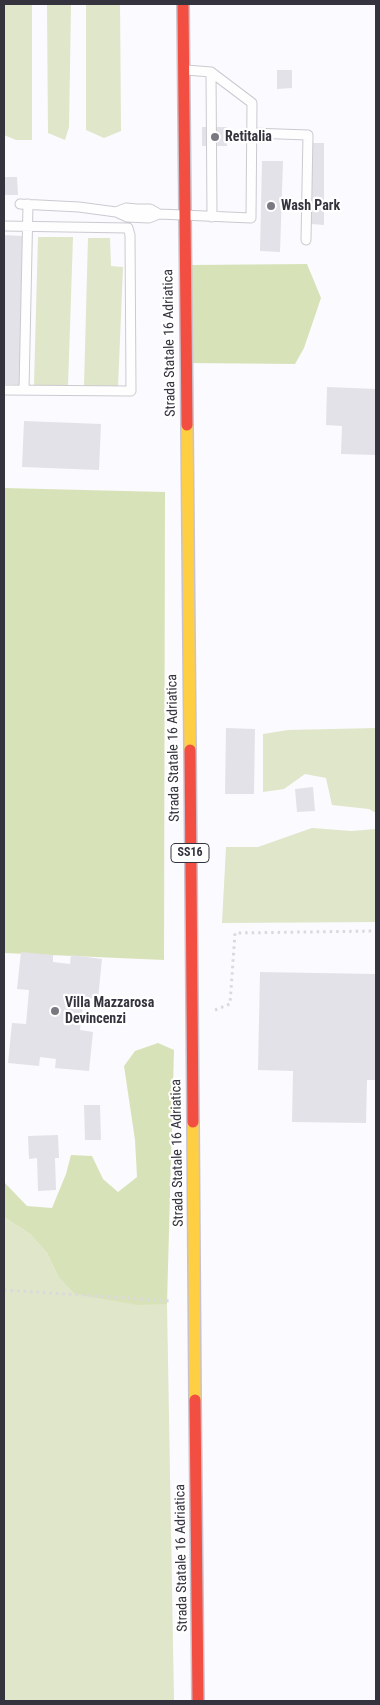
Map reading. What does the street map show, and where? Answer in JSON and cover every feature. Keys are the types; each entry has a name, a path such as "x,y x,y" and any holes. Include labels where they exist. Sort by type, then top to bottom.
{"main road":[{"name":"Strada Statale 16 Adriatica","path":"183,4 198,1701"}],"lane":[{"path":"24,390 28,227 24,204 79,207 116,212 127,217 137,218 149,218 159,214 251,218 252,103 211,72 183,70"},
{"path":"211,72 212,217"},
{"path":"252,133 308,136 306,240"},
{"path":"4,226 128,228 130,234 131,391 4,390"}],"path":[{"path":"192,1019 230,1004 235,932 376,931"},
{"path":"4,1290 194,1303"}],"green space":[{"path":"4,4 32,4 32,140 16,140 4,135"},
{"path":"47,4 71,4 69,127 65,140 48,133"},
{"path":"86,4 120,4 121,131 104,138 86,130"},
{"path":"38,237 73,237 68,386 34,385"},
{"path":"88,238 110,238 111,266 123,267 118,387 84,386"},
{"path":"307,264 321,298 304,348 295,364 189,363 191,265"},
{"path":"4,488 165,492 164,960 4,953"},
{"path":"376,728 376,813 369,809 332,805 326,778 305,774 284,789 263,792 263,734 288,730"},
{"path":"312,828 351,831 376,829 376,922 222,923 226,847 258,847"},
{"path":"158,1043 174,1050 167,1304 138,1305 75,1294 58,1276 47,1253 30,1234 4,1217 4,1182 27,1206 52,1208 66,1174 71,1155 92,1156 103,1179 118,1192 137,1177 135,1140 124,1066 135,1051"},
{"path":"4,1217 30,1234 47,1253 58,1276 138,1304 167,1304 174,1701 4,1701"}],"building":[{"path":"277,70 292,70 292,88 277,89"},
{"name":"Retitalia","path":"202,127 227,127 227,146 202,146"},
{"path":"310,143 324,143 324,225 311,224"},
{"name":"Wash Park","path":"262,161 283,161 280,252 260,251"},
{"path":"4,177 17,177 18,195 4,195"},
{"path":"4,235 22,236 21,385 4,384"},
{"path":"327,387 376,389 376,455 341,454 342,426 326,425"},
{"path":"24,421 101,424 99,470 22,467"},
{"path":"226,728 255,729 254,794 225,794"},
{"path":"313,787 315,811 297,812 295,789"},
{"name":"Villa Mazzarosa Devincenzi","path":"21,952 53,955 53,962 70,964 71,955 102,959 98,999 84,998 80,1030 93,1032 89,1071 55,1068 56,1059 40,1057 39,1066 8,1063 12,1023 26,1024 29,990 17,989"},
{"path":"260,972 376,974 376,1080 367,1080 366,1123 292,1122 293,1071 258,1070"},
{"path":"84,1105 100,1105 101,1140 85,1140"},
{"path":"58,1135 59,1158 55,1158 56,1190 38,1191 37,1158 29,1159 28,1136"}],"traffic: slow":[{"path":"187,425 190,750"},
{"path":"193,1122 195,1400"}],"traffic: jam":[{"path":"183,4 187,425"},
{"path":"190,750 193,1122"},
{"path":"195,1400 198,1701"}],"place":[{"name":"Retitalia","path":"215,137"},
{"name":"Wash Park","path":"271,206"},
{"name":"Villa Mazzarosa Devincenzi","path":"55,1011"}]}
